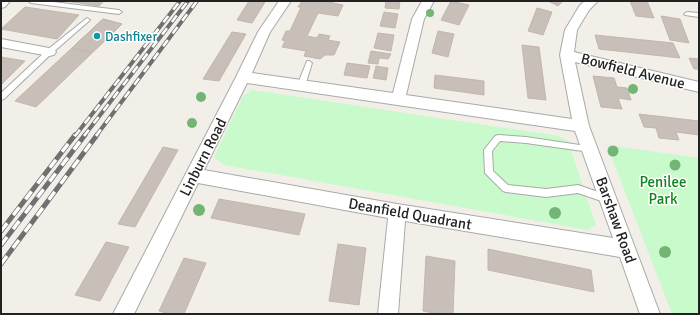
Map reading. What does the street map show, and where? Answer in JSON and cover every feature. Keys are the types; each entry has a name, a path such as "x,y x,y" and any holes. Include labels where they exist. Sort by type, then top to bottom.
{"street":[{"path":"1,4 4,1"},
{"name":"Linburn Road","path":"123,314 244,77 264,32 285,1"},
{"path":"398,100 418,19 428,1"},
{"path":"567,55 571,30 584,8 592,1"},
{"path":"1,43 49,52"},
{"name":"Bowfield Avenue","path":"567,55 698,89"},
{"name":"Barshaw Road","path":"567,55 581,126 650,314"},
{"path":"244,77 581,126"},
{"name":"Deanfield Quadrant","path":"194,175 397,212 626,249"},
{"path":"388,314 397,212"}],"lane":[{"path":"31,1 119,12"},
{"path":"687,14 699,15"},
{"path":"1,97 49,52 87,20"},
{"path":"301,86 309,63"},
{"path":"590,149 526,140 498,138 488,150 489,173 506,188 546,193 578,189 608,200"}],"green space":[{"path":"252,90 559,136 568,141 596,225 588,230 224,165 214,157 243,96"},
{"name":"Penilee Park","path":"607,145 699,158 699,314 672,314"}],"building":[{"path":"66,1 104,1 99,6"},
{"path":"249,1 265,2 252,23 237,20"},
{"path":"302,1 324,1 343,5 338,16 318,13 307,36 317,38 319,34 330,36 328,40 340,42 334,55 325,55 320,59 304,56 306,51 282,47 285,41 282,40 286,31 290,31 301,7 298,7"},
{"path":"386,1 400,1 399,9 385,8"},
{"path":"451,1 469,5 459,25 441,20"},
{"path":"548,1 563,1 558,6"},
{"path":"630,1 647,1 654,18 636,16"},
{"path":"25,7 79,15 57,39 1,29"},
{"path":"537,8 552,12 543,35 528,31"},
{"path":"384,12 398,14 395,28 380,26"},
{"path":"661,16 680,19 689,43 670,40"},
{"path":"103,19 122,24 36,107 15,101"},
{"name":"Dashfixer","path":"103,19 122,24 92,53 72,48"},
{"path":"438,31 454,34 448,57 432,53"},
{"path":"232,32 246,34 219,81 203,79"},
{"path":"378,33 394,35 391,51 374,48"},
{"path":"595,35 673,43 680,58 599,49"},
{"path":"522,45 539,47 546,100 528,98"},
{"path":"371,51 391,54 388,59 379,58 378,64 368,63"},
{"path":"1,57 25,61 1,85"},
{"path":"689,58 699,59 699,69 694,69"},
{"path":"347,63 370,66 367,78 344,75"},
{"path":"376,66 388,68 386,80 373,78"},
{"path":"435,75 484,81 484,95 434,88"},
{"path":"593,76 614,78 617,87 627,88 631,100 618,98 622,109 601,107"},
{"path":"639,114 699,121 699,135 676,132 679,140 659,138 656,128 644,127"},
{"path":"163,147 178,150 135,227 118,224"},
{"path":"219,199 305,214 299,235 211,218"},
{"path":"106,242 129,247 100,301 75,295"},
{"path":"338,244 366,248 359,305 329,301"},
{"path":"488,249 591,270 594,292 488,270"},
{"path":"426,256 455,261 453,314 439,314 423,311"},
{"path":"184,258 206,263 184,314 169,314 159,311"}],"railway":[{"path":"75,136 180,1"},
{"path":"84,136 188,1"},
{"path":"96,136 197,1"},
{"path":"1,231 75,135"},
{"path":"1,245 85,135"},
{"path":"1,264 97,135"}],"place":[{"name":"Dashfixer","path":"97,36"}]}
